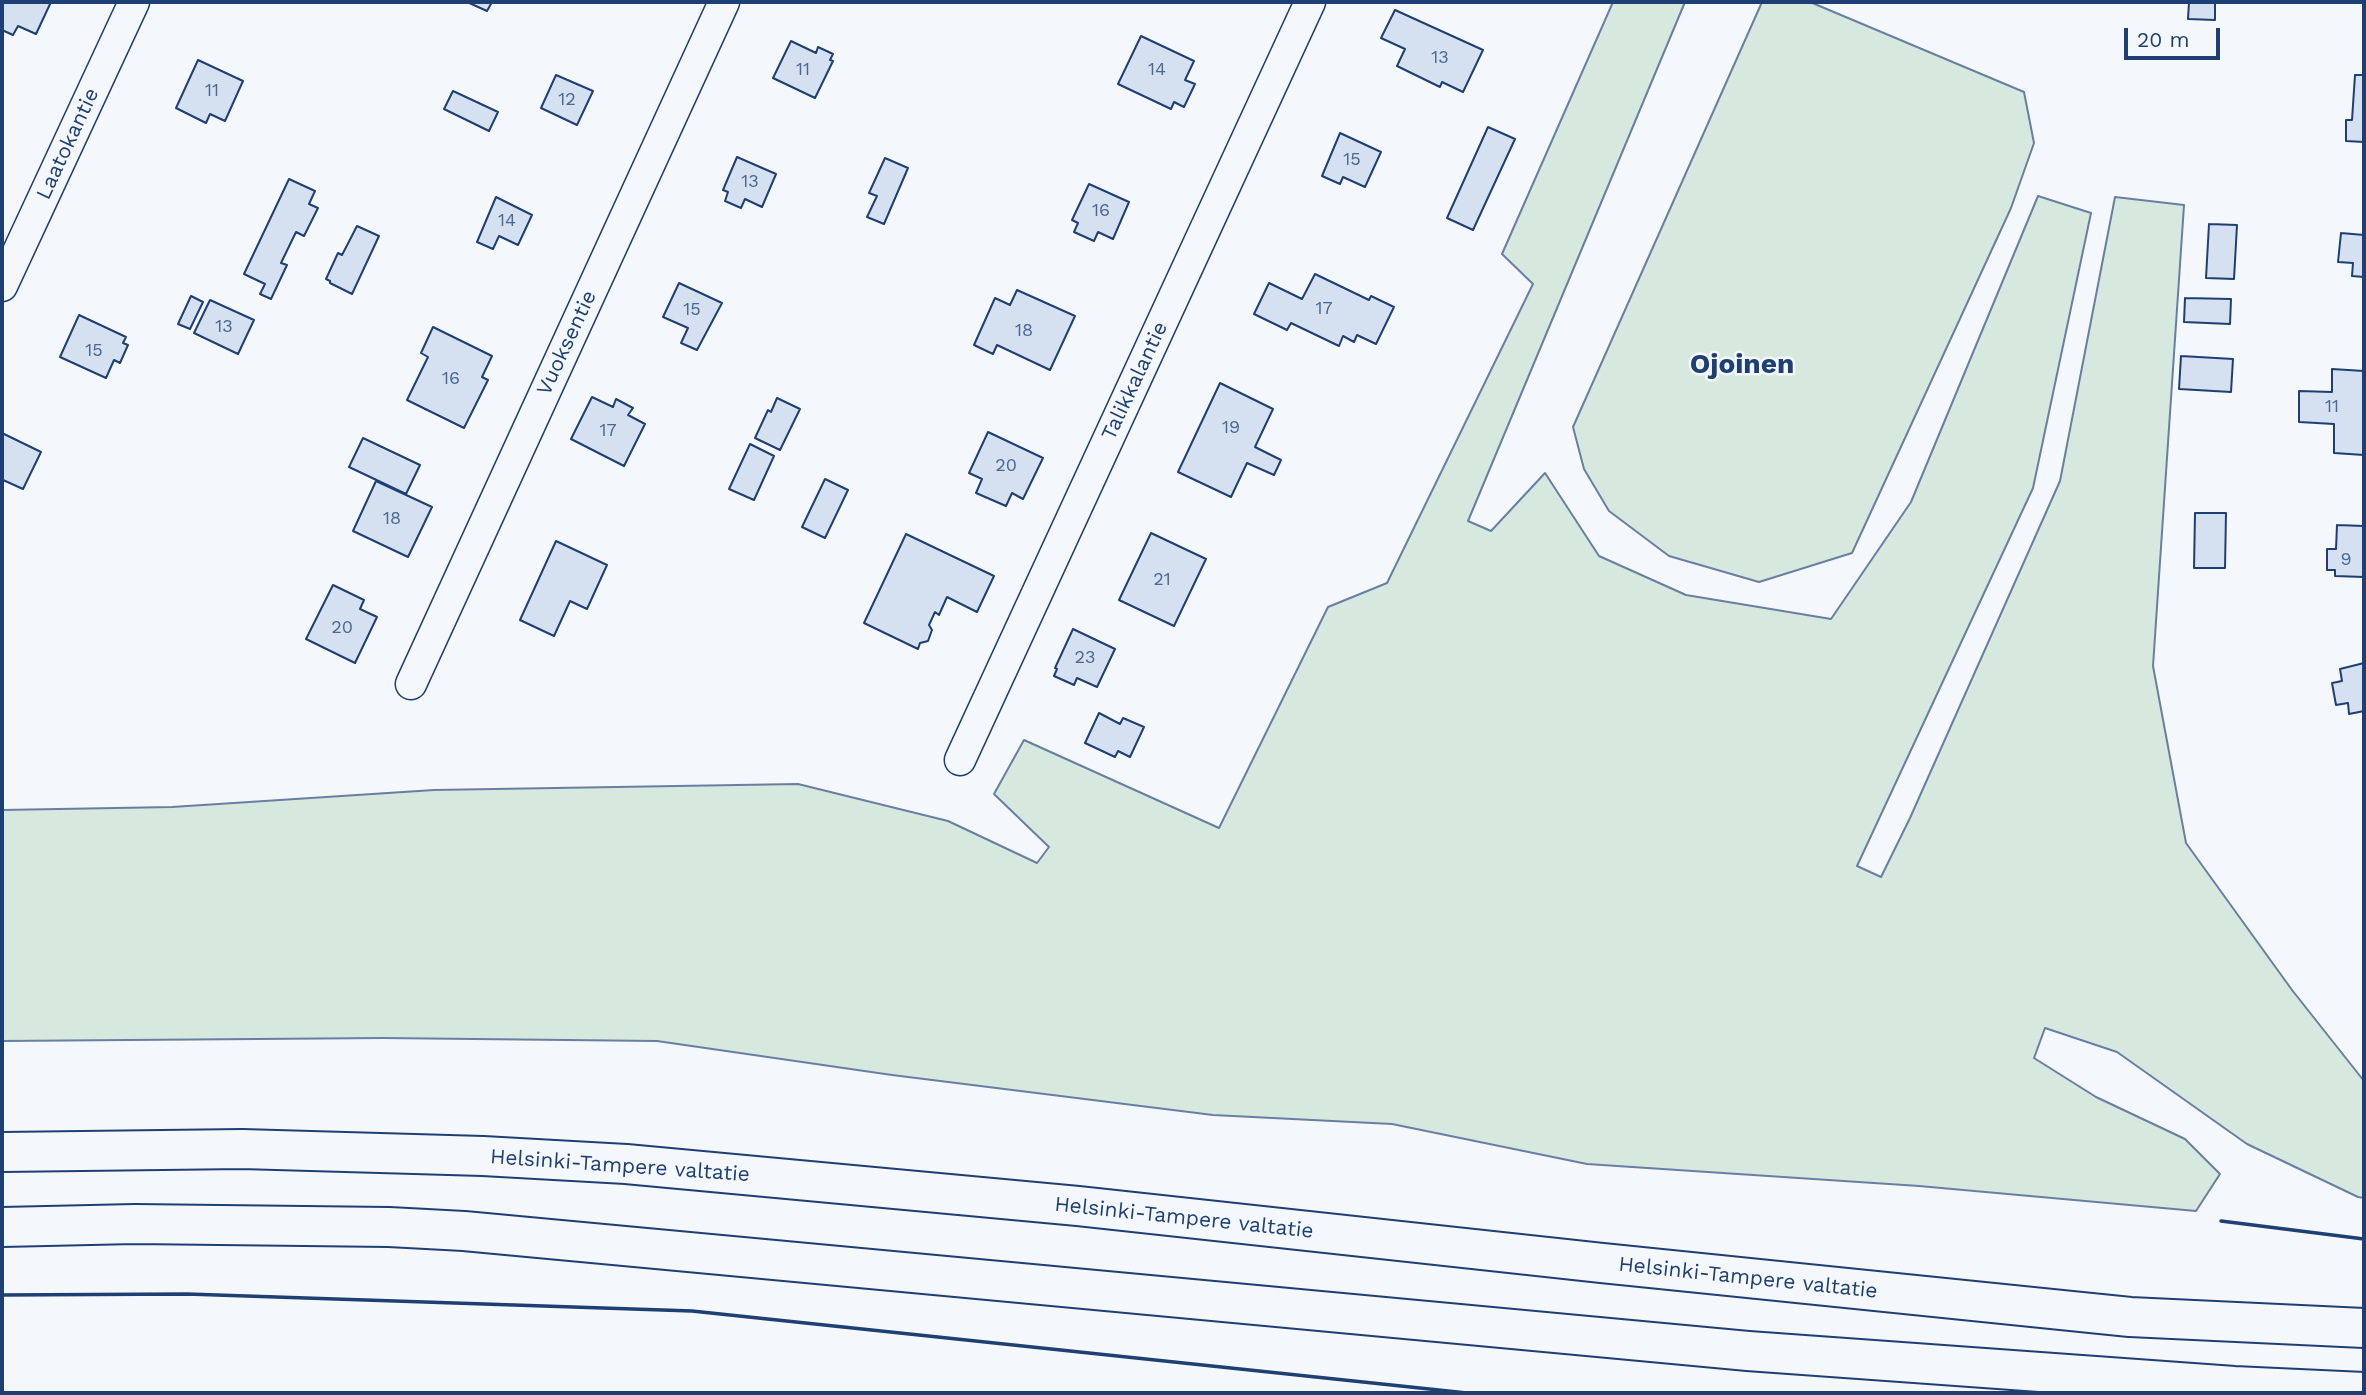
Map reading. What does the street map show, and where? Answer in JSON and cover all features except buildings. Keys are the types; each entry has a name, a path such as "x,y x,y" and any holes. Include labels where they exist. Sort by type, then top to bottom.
{"highway":[{"name":"Helsinki-Tampere valtatie","path":"2,1152 242,1149 483,1156 626,1164 1078,1206 2130,1317 2364,1328"},
{"path":"2,1227 135,1224 389,1227 464,1231 1748,1351 2234,1386 2364,1392"}],"street":[{"name":"Laatokantie","path":"2,286 134,2"},
{"name":"Vuoksentie","path":"411,684 724,2"},
{"name":"Talikkalantie","path":"960,760 1310,2"}],"shaded area":[{"path":"1613,2 1685,2 1468,521 1491,531 1545,473 1599,556 1686,595 1831,619 1911,502 2038,196 2091,213 2033,488 1857,866 1881,877 1910,818 2060,481 2115,197 2184,205 2153,666 2186,843 2292,990 2364,1081 2364,1198 2247,1144 2117,1052 2045,1028 2034,1058 2096,1097 2185,1139 2220,1174 2196,1211 1919,1186 1587,1164 1392,1124 1213,1115 892,1075 657,1041 383,1038 2,1041 2,810 172,807 434,790 798,784 948,821 1037,863 1049,847 994,794 1024,740 1219,828 1328,607 1387,583 1533,284 1502,254"},
{"path":"1762,2 1810,2 2024,92 2034,143 2011,208 1852,553 1759,582 1669,556 1609,511 1584,469 1573,427"}],"wall":[{"path":"2221,1221 2364,1239"},
{"path":"2,1295 187,1294 692,1311 1467,1393"}],"district":[{"name":"Ojoinen","path":"1742,365"}]}
